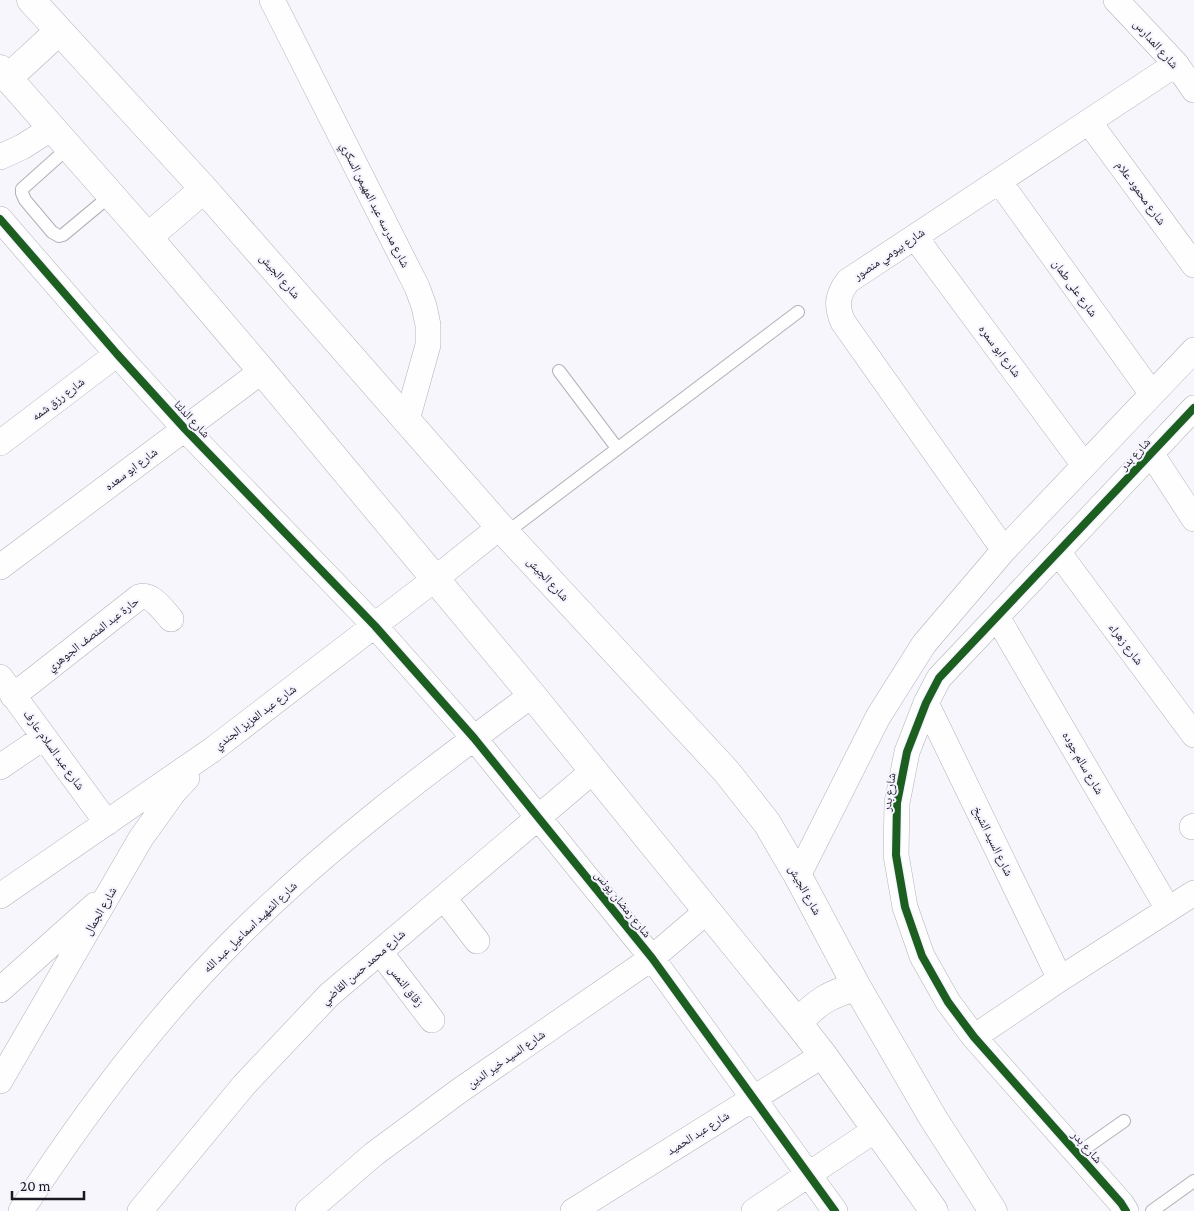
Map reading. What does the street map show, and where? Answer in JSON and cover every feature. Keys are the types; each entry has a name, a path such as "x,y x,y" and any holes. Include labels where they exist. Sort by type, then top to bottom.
{"main road":[{"name":"شارع الجيش","path":"31,0 58,32 204,189 503,530 726,771 767,823 798,876 857,987 933,1118 993,1211"},
{"path":"58,32 3,76 61,137 262,371 532,695 823,1054 928,1209"},
{"path":"148,238 204,189"},
{"path":"798,1023 809,1009 823,998 857,987"}],"street":[{"name":"شارع المدارس","path":"1116,0 1176,64 1194,90"},
{"name":"شارع مدرسه عبد المهيمن السكري","path":"281,4 424,306 428,325 428,345 407,420"},
{"name":"شارع بيومي منصور","path":"1004,550 843,322 838,312 837,301 839,295 848,281 1176,64"},
{"name":"شارع محمود علام","path":"1089,122 1194,265"},
{"path":"0,157 22,147 61,137"},
{"name":"شارع على طمان","path":"998,181 1152,394"},
{"name":"شارع الدلتا","path":"0,220 185,429 375,626"},
{"name":"شارع ابو سمره","path":"915,236 1084,465"},
{"path":"798,876 878,717 924,644 1004,550 1194,350"},
{"name":"شارع رزق شمه","path":"0,443 117,354"},
{"name":"شارع ابو سعده","path":"0,567 262,371"},
{"name":"شارع بدر","path":"1126,1211 974,1036 948,1002 922,956 905,907 896,855 897,803 907,752 926,703 940,678 1194,408"},
{"path":"1151,453 1194,519"},
{"name":"شارع عبد العزيز الجندي","path":"0,896 212,750 503,530"},
{"name":"شارع زهراء","path":"1058,552 1194,735"},
{"name":"حارة عبد المنصف الجوهري","path":"7,687 139,598 145,596 150,598 171,619"},
{"name":"شارع سالم جوده","path":"997,617 1168,909"},
{"name":"شارع رمضان يونس","path":"375,626 474,738 652,958 835,1211"},
{"name":"شارع عبد السلام عارف","path":"7,687 107,823"},
{"name":"شارع الشهيد اسماعيل عبد الله","path":"21,1211 51,1164 93,1105 138,1047 185,992 235,939 287,889 342,841 532,695"},
{"name":"شارع السيد الشيخ","path":"926,703 1060,979"},
{"path":"0,767 44,737"},
{"name":"شارع الجمال","path":"0,1081 114,888 141,838 174,792 212,750"},
{"name":"شارع محمد حسن القاضي","path":"140,1211 244,1085 328,995 593,772"},
{"path":"0,990 114,888"},
{"path":"974,1036 1194,893"},
{"path":"444,898 477,940"},
{"name":"شارع السيد خير الدين","path":"308,1211 374,1154 460,1091 652,958 707,911"},
{"name":"زقاق النمس","path":"380,952 432,1020"},
{"name":"شارع عبد الحميد","path":"573,1211 823,1054"},
{"path":"754,1211 875,1130"}],"lane":[{"path":"61,137 25,185 22,193 25,200 52,232 58,236 63,236 111,195"},
{"path":"503,530 618,448 798,312"},
{"path":"559,371 618,448"},
{"path":"1077,1154 1124,1121"},
{"path":"1152,1211 1194,1181"}],"cycle path":[{"path":"0,219 185,429 375,626 474,738 652,958 835,1211"},
{"path":"1126,1211 974,1037 948,1002 922,956 905,907 896,855 897,803 907,752 926,703 939,678 1194,408"}]}
